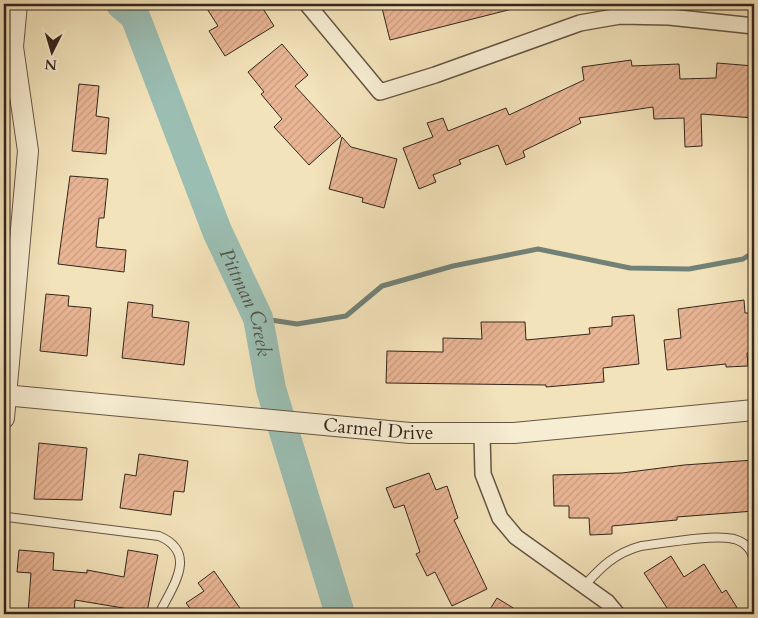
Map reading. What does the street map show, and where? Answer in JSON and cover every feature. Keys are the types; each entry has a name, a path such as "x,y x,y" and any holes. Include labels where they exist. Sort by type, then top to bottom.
{"street":[{"path":"4,79 17,4"},
{"path":"309,4 380,92 435,75 580,23 620,16 669,18 754,26"},
{"path":"4,418 28,151 9,47"},
{"name":"Carmel Drive","path":"5,395 410,433 514,433 754,410"},
{"path":"482,434 483,474 500,518 516,538 607,602 617,614"}],"lane":[{"path":"4,512 7,516 149,534 169,540 180,553 180,570 159,614"},
{"path":"584,586 609,560 629,549 641,546 718,538 735,539 746,545 753,553 754,561"}],"building":[{"path":"204,4 260,4 274,26 225,56 209,31 218,26"},
{"path":"381,4 515,4 516,8 390,40"},
{"path":"282,44 308,75 295,86 341,136 309,165 274,127 282,119 261,94 264,92 248,72"},
{"path":"631,60 632,66 679,64 680,79 716,78 717,63 754,66 754,118 701,114 702,146 685,147 684,118 654,119 653,107 579,118 581,123 523,151 525,157 506,165 498,145 459,160 461,164 433,175 436,182 419,189 403,148 433,137 427,123 443,118 448,131 506,108 509,115 584,80 582,67"},
{"path":"79,84 99,86 96,116 109,118 106,154 72,151"},
{"path":"342,137 351,147 397,159 384,208 362,202 363,198 329,189"},
{"path":"70,176 108,179 104,218 99,218 96,247 126,250 124,272 58,264"},
{"path":"46,294 69,296 68,306 91,308 87,356 40,351"},
{"path":"744,300 745,313 754,313 754,352 747,353 748,366 726,367 726,364 667,370 664,340 681,338 678,309"},
{"path":"128,302 153,305 152,317 189,322 184,365 122,358"},
{"path":"634,315 639,364 603,368 604,382 546,387 546,385 386,383 387,351 443,352 443,338 482,339 481,322 525,322 526,340 590,334 589,328 612,326 612,317"},
{"path":"39,443 87,448 82,500 34,499"},
{"path":"139,454 188,461 184,492 174,491 171,515 120,508 125,474 136,476"},
{"path":"754,460 754,511 677,517 677,520 612,526 612,534 590,535 589,518 569,518 569,506 554,506 553,475 622,473 684,465"},
{"path":"429,473 436,490 447,486 458,518 454,520 487,589 452,606 435,572 427,576 416,554 420,552 404,505 394,508 386,488"},
{"path":"19,550 54,553 53,570 87,573 87,570 124,577 128,550 158,555 147,612 75,600 74,614 28,614 31,573 17,572"},
{"path":"671,556 684,577 704,564 722,593 726,590 741,614 671,614 644,573"},
{"path":"214,571 244,614 194,614 186,603 204,591 198,583"},
{"path":"497,598 523,614 487,614"}],"waterway":[{"name":"Pittman Creek","path":"121,4 135,16 217,231 258,318 271,389 340,614"},
{"path":"258,318 297,324 346,316 382,286 453,266 538,249 630,268 689,269 743,259 754,252"}]}
